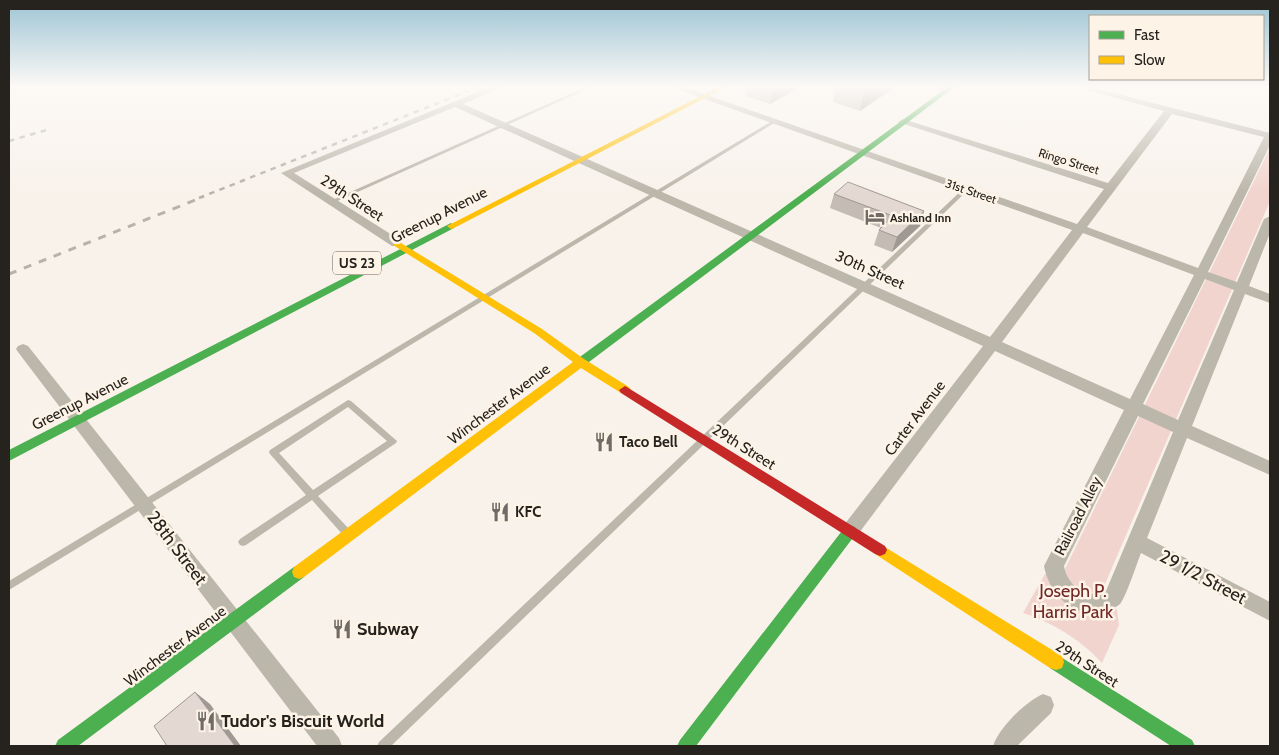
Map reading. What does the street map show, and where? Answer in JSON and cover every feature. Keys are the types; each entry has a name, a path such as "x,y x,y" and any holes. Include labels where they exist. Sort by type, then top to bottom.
{"main road":[{"name":"Greenup Avenue","path":"574,157 639,121"},
{"name":"Greenup Avenue","path":"9,456 72,411 646,121"},
{"name":"Winchester Avenue","path":"64,746 903,122"},
{"name":"Greenup Avenue","path":"255,315 400,246"},
{"name":"29th Street","path":"400,246 563,348 580,362 1009,631 1186,746"},
{"name":"Carter Avenue","path":"686,746 850,531"}],"street":[{"name":"29th Street","path":"400,246 286,173 413,121"},
{"name":"30th Street","path":"493,121 1270,468"},
{"name":"Carter Avenue","path":"850,531 1162,121"},
{"path":"1213,121 1270,136"},
{"name":"31st Street","path":"774,122 1079,228 1270,299"},
{"name":"Ringo Street","path":"903,122 1112,188"},
{"name":"Railroad Alley","path":"1270,136 1057,558 1054,574 1059,583 1075,599 1096,604 1105,603 1113,597 1270,219"},
{"name":"28th Street","path":"23,349 331,746"},
{"name":"29 1/2 Street","path":"1136,541 1270,612"},
{"path":"1004,746 1011,735 1043,705"}],"lane":[{"path":"331,202 514,121"},
{"path":"9,586 774,122"},
{"path":"383,746 966,189"},
{"path":"243,542 313,495 393,441 348,403 273,452 313,495 349,535"}],"green space":[{"name":"Joseph P. Harris Park","path":"1270,148 1270,201 1102,591 1117,610 1119,625 1102,663 1075,639 1045,621 1023,613 1045,574 1064,571"}],"building":[{"path":"848,182 924,211 897,237 879,230 893,216 834,194"},
{"path":"195,692 235,746 167,746 154,726"}],"railway":[{"path":"199,198 392,121"},
{"path":"9,141 50,129"},
{"path":"9,274 203,197"}],"traffic: fast":[{"path":"577,365 906,121"},
{"path":"9,456 451,226"},
{"path":"686,746 850,531"},
{"path":"64,746 299,572"},
{"path":"1056,662 1186,746"}],"traffic: slow":[{"path":"451,226 656,121"},
{"path":"396,243 538,331 580,362 625,390"},
{"path":"299,572 577,365"},
{"path":"880,550 1056,662"}],"traffic: jam":[{"path":"625,390 880,550"}],"place":[{"name":"Ashland Inn","path":"875,217"},
{"name":"Taco Bell","path":"604,442"},
{"name":"KFC","path":"500,512"},
{"name":"Subway","path":"342,629"},
{"name":"Tudor's Biscuit World","path":"206,721"}]}
